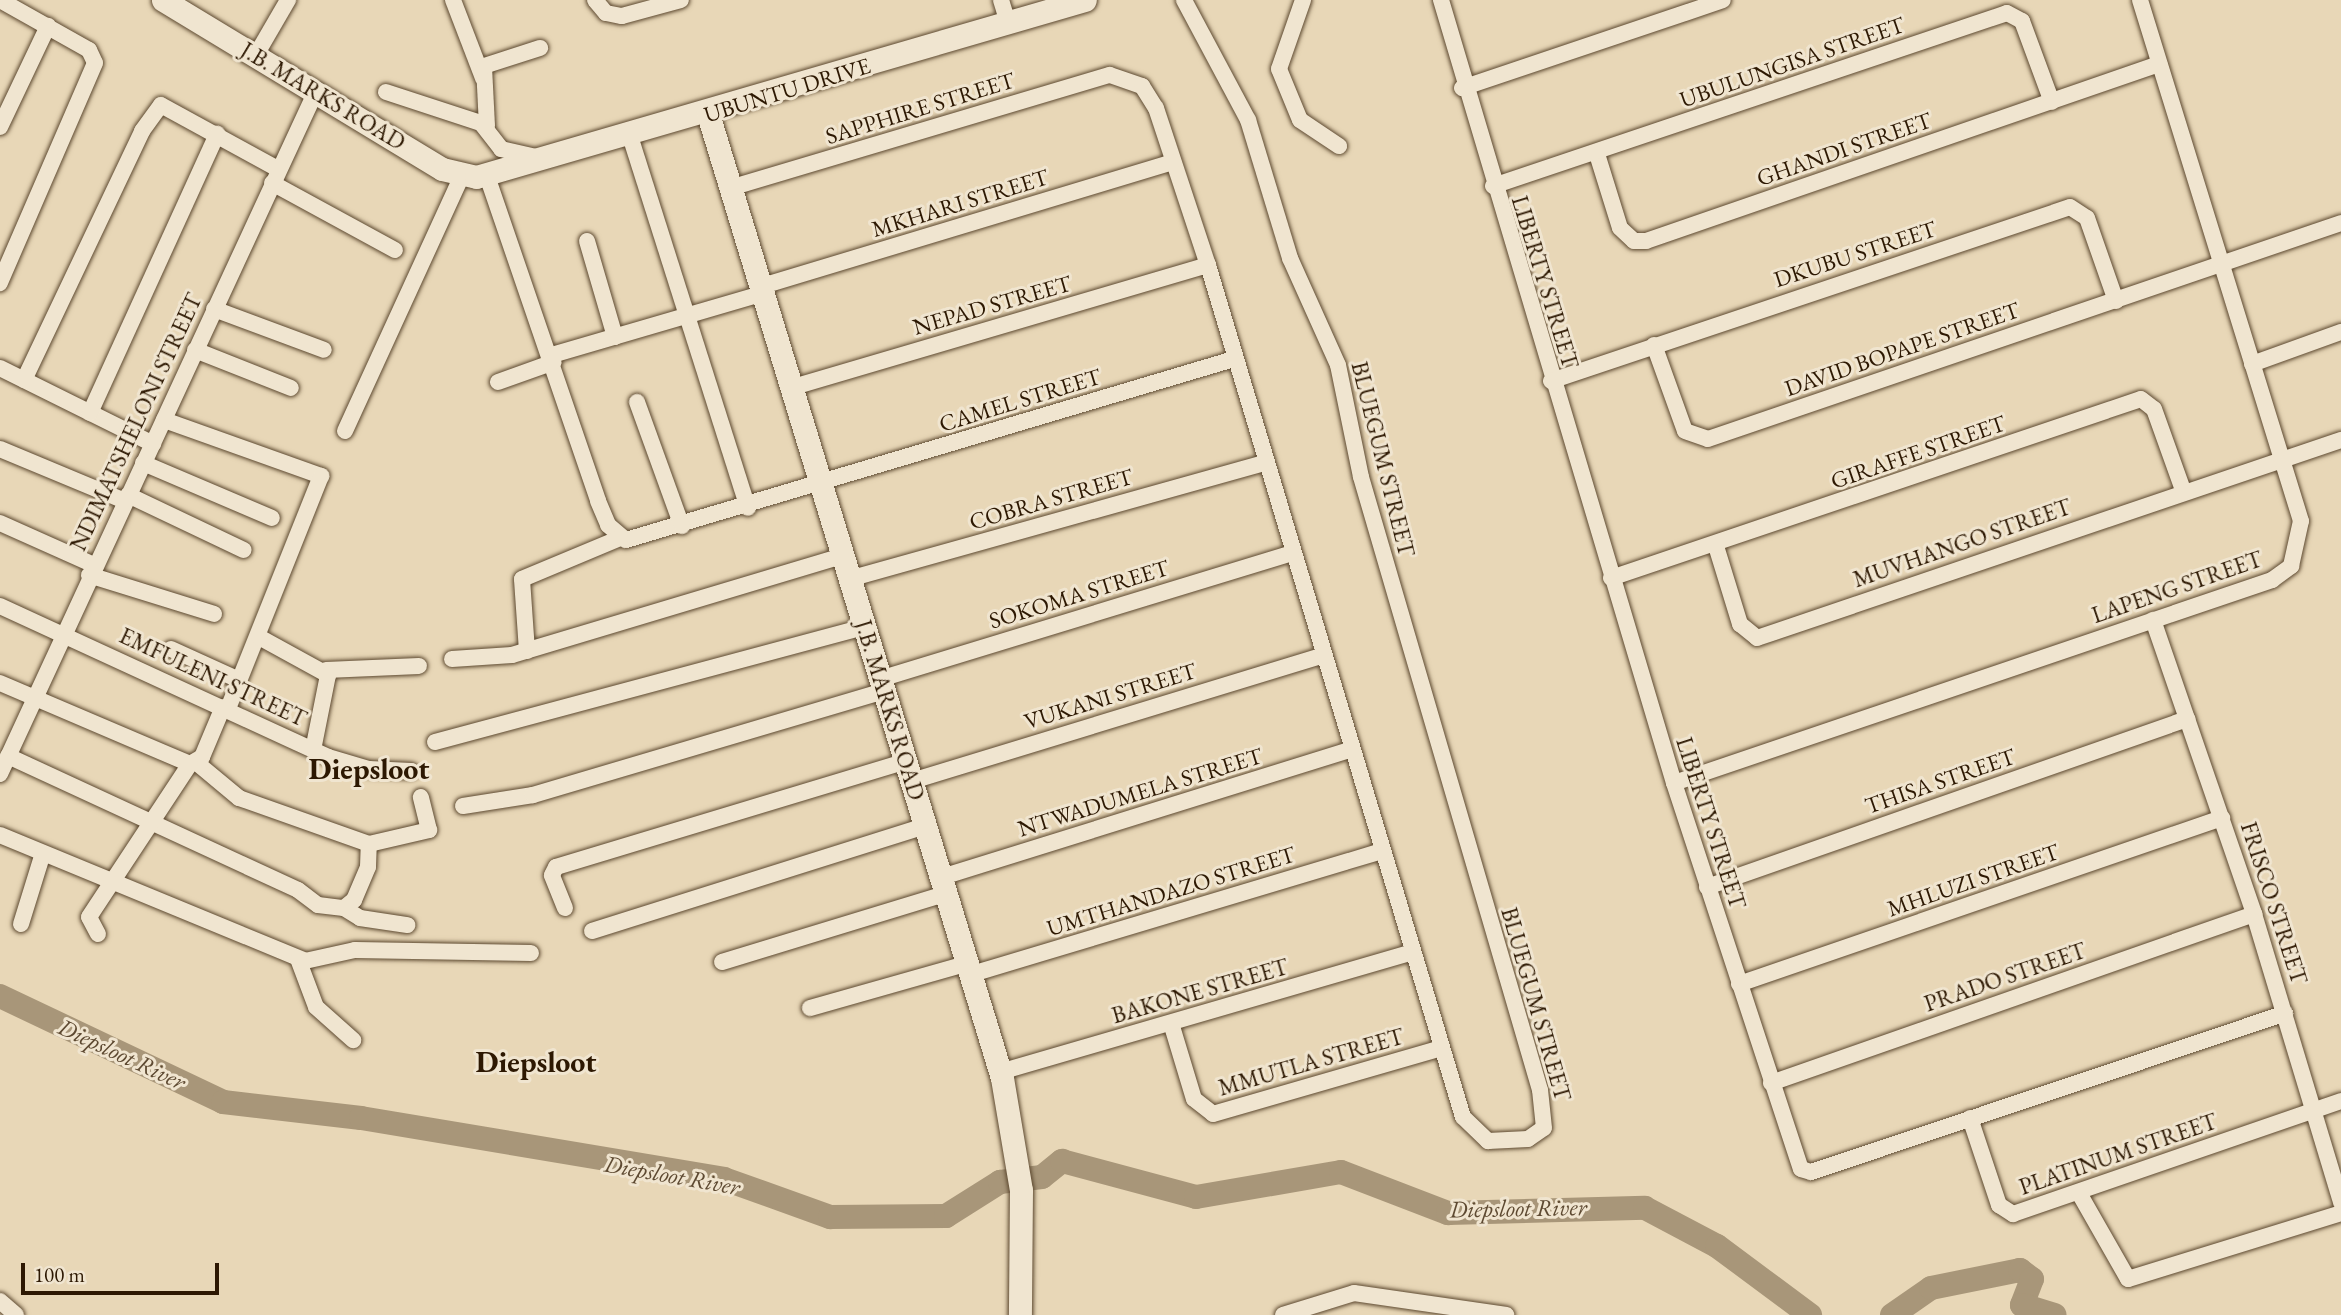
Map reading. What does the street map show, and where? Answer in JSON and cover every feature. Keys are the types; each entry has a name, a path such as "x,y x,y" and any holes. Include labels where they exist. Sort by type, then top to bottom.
{"street":[{"path":"0,0 89,50 94,70 0,283"},
{"name":"J.B. MARKS ROAD","path":"163,0 462,175 488,176"},
{"path":"256,55 288,0"},
{"path":"453,0 483,78 487,126 505,152 547,160"},
{"path":"595,0 606,13 622,16 681,0"},
{"path":"1001,0 1008,23"},
{"name":"UBUNTU DRIVE","path":"488,176 708,114 1085,0"},
{"name":"BLUEGUM STREET","path":"1123,76 1150,96 1208,265 1322,656 1441,1048 1474,1133 1502,1143 1544,1128 1540,1090 1358,465 1338,365 1290,258 1248,120 1184,0"},
{"path":"1303,0 1279,69 1300,120 1339,146"},
{"name":"LIBERTY STREET","path":"1441,0 1462,88 1674,783 1771,1083 1804,1172 2285,1013"},
{"path":"1462,88 1723,0"},
{"name":"LAPENG STREET","path":"1674,783 2272,580 2291,566 2301,521 2140,0"},
{"name":"UBULUNGISA STREET","path":"1493,186 1597,154 2007,13 2022,21 2052,102"},
{"path":"0,127 48,26"},
{"path":"483,78 489,61 540,48"},
{"name":"GHANDI STREET","path":"1597,154 1620,228 1638,242 2159,64"},
{"name":"SAPPHIRE STREET","path":"730,188 1123,76"},
{"name":"NDIMATSHELONI STREET","path":"3,763 61,633 153,444 316,91"},
{"path":"386,92 487,126"},
{"path":"24,380 150,116 161,105 171,105 275,176 395,250"},
{"name":"J.B. MARKS ROAD","path":"708,114 790,388 971,969 1000,1072 1015,1143 1021,1191 1020,1315"},
{"path":"90,413 216,134"},
{"path":"630,136 748,508"},
{"name":"MKHARI STREET","path":"498,382 553,358 615,337 1173,162"},
{"path":"345,430 462,175"},
{"path":"488,176 553,358 598,501 620,538"},
{"name":"DKUBU STREET","path":"1551,381 2070,207 2087,218 2116,301"},
{"name":"DAVID BOPAPE STREET","path":"1654,345 1683,428 1701,440 2341,223"},
{"path":"587,241 615,337"},
{"name":"NEPAD STREET","path":"790,388 1208,265"},
{"path":"214,309 324,350"},
{"path":"2252,364 2341,332"},
{"path":"195,350 291,388"},
{"name":"CAMEL STREET","path":"527,651 522,579 620,538 682,526 748,508 1234,359"},
{"path":"0,368 153,444"},
{"name":"GIRAFFE STREET","path":"1611,578 1716,546 2141,399 2154,409 2183,491"},
{"path":"637,402 682,526"},
{"path":"98,934 89,917 148,825 194,763 226,708 259,637 321,476 164,419"},
{"name":"MUVHANGO STREET","path":"1716,546 1740,624 1757,638 2183,491 2341,440"},
{"path":"0,449 126,498 244,550"},
{"path":"143,463 272,518"},
{"name":"COBRA STREET","path":"849,579 1265,463"},
{"path":"0,523 91,570 214,614"},
{"name":"SOKOMA STREET","path":"463,806 533,795 1292,553"},
{"path":"452,659 527,651 842,556"},
{"name":"EMFULENI STREET","path":"0,606 313,750 369,769 411,771"},
{"name":"FRISCO STREET","path":"2153,621 2254,914 2341,1203"},
{"path":"435,742 864,627"},
{"path":"259,637 326,670 419,666"},
{"path":"171,649 239,680"},
{"name":"VUKANI STREET","path":"565,908 552,875 556,867 1322,656"},
{"path":"313,750 330,680 326,670"},
{"path":"0,683 194,763 239,798 369,844 429,830 421,796"},
{"name":"THISA STREET","path":"1707,887 2187,719"},
{"name":"NTWADUMELA STREET","path":"722,962 1351,750"},
{"path":"3,763 298,890 318,905 344,908 360,918 407,925"},
{"name":"MHLUZI STREET","path":"1739,984 2222,818"},
{"path":"592,931 926,826"},
{"path":"0,835 298,959 316,961 355,950 531,953"},
{"path":"344,908 362,885 369,844"},
{"name":"UMTHANDAZO STREET","path":"810,1008 971,969 1382,851"},
{"path":"21,924 43,853"},
{"name":"PRADO STREET","path":"1771,1083 2254,914"},
{"name":"BAKONE STREET","path":"1000,1072 1413,952"},
{"path":"298,959 316,1007 353,1040"},
{"name":"MMUTLA STREET","path":"1171,1023 1194,1099 1213,1114 1441,1048"},
{"name":"PLATINUM STREET","path":"1970,1118 2006,1211 2079,1193 2341,1101"},
{"path":"2079,1193 2128,1279 2341,1213"},
{"path":"1283,1315 1315,1310 1354,1293 1424,1309 1506,1315"},
{"path":"0,1301 16,1315"}],"waterway":[{"name":"Diepsloot River","path":"0,996 223,1102 361,1118 724,1179 830,1217 946,1216 1000,1182 1042,1177 1062,1161 1196,1197 1341,1172 1448,1213 1645,1208 1717,1246 1810,1315"},
{"name":"Diepsloot River","path":"1892,1315 1931,1288 2020,1270 2032,1279 2022,1305 2054,1315"}],"district":[{"name":"Diepsloot","path":"369,769"},
{"name":"Diepsloot","path":"536,1062"}]}
